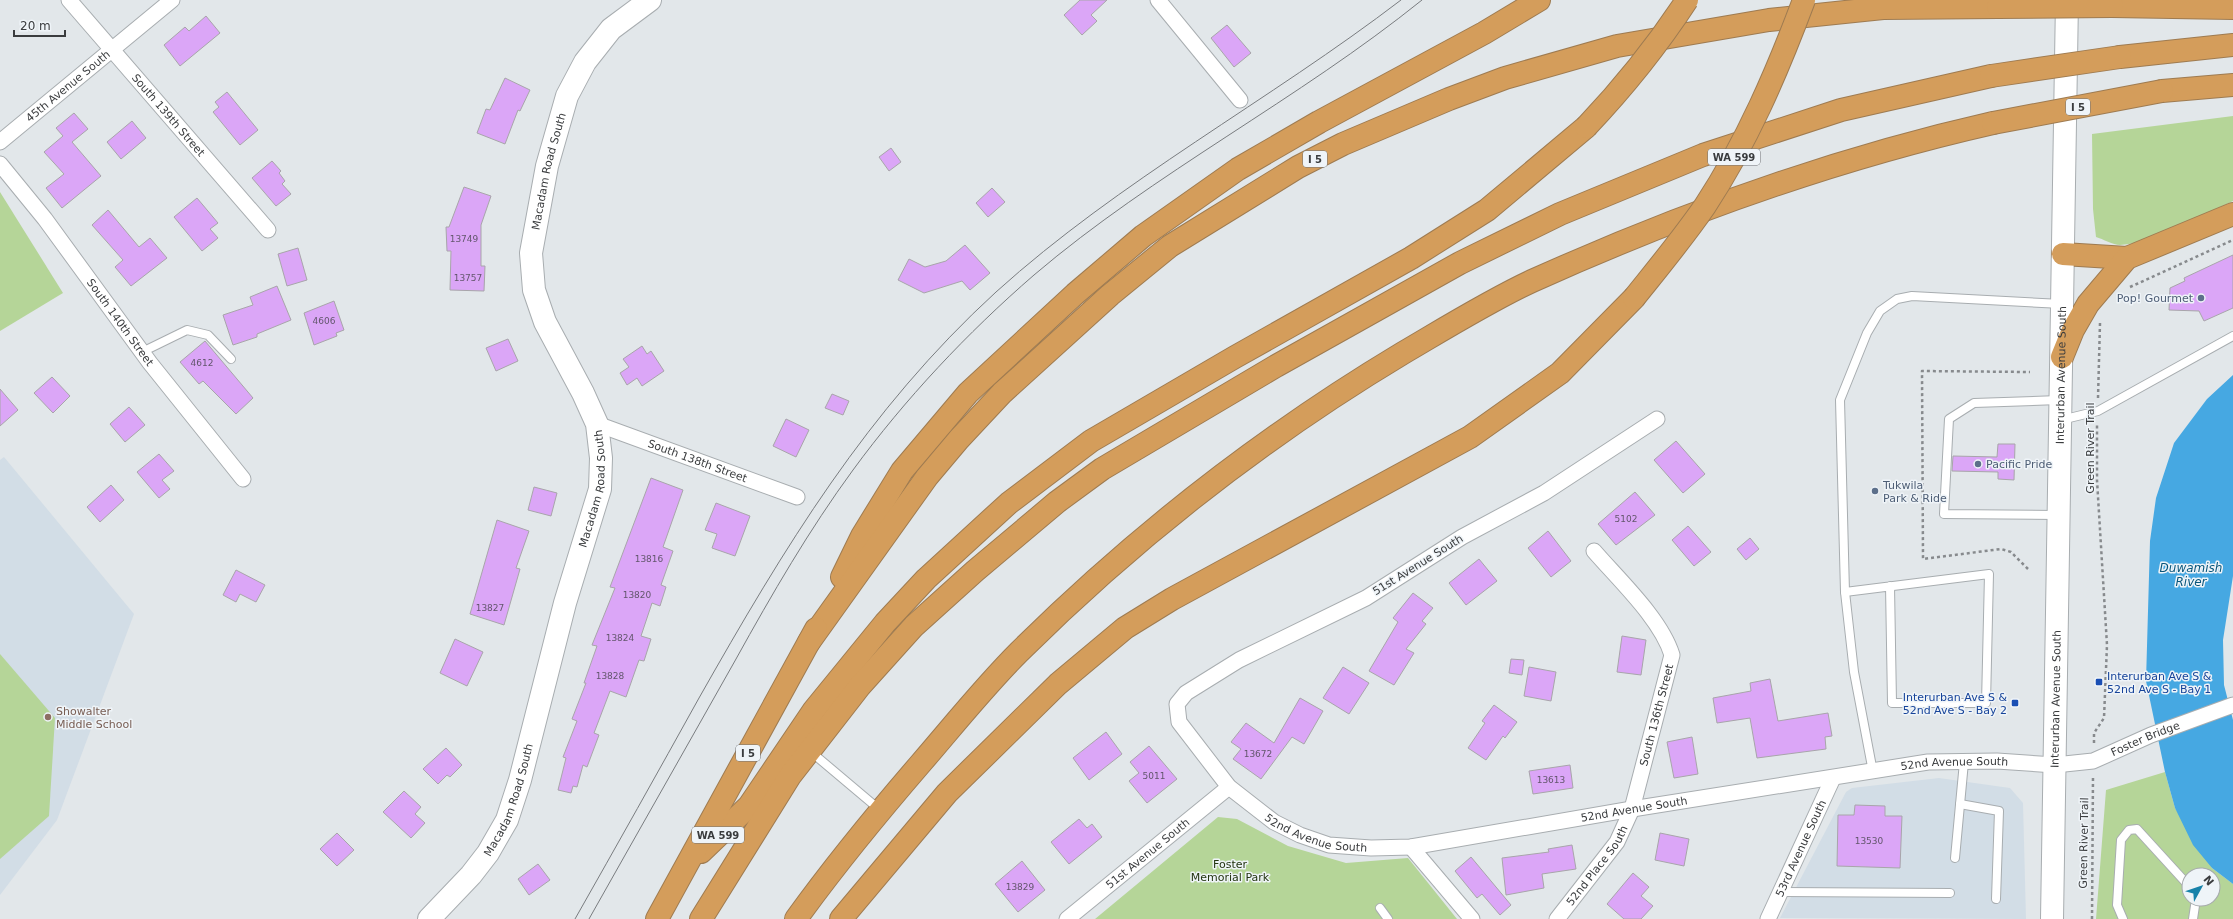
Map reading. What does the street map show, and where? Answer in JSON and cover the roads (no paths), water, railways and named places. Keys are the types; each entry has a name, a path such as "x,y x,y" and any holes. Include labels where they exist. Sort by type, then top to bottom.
{"highway":[{"path":"809,642 862,536 902,471 968,394 1075,294 1143,236 1238,169 1319,122 1484,33 1539,0"},
{"name":"WA 599","path":"688,865 749,806 814,710 885,623 926,579 1009,503 1091,441 1242,353 1411,258 1481,214 1523,181 1586,127 1624,87 1654,49 1687,0"},
{"name":"WA 599","path":"841,919 947,793 1058,684 1125,628 1172,600 1470,437 1560,373 1634,298 1705,206 1728,168 1760,109 1781,62 1804,0"},
{"name":"I 5","path":"657,919 809,642 928,477 959,438 1002,393 1110,295 1170,246 1298,167 1368,133 1449,99 1505,78 1617,46 1769,20 1883,8 2112,6 2233,8"},
{"path":"701,919 790,776 860,686 914,626 975,571 1057,502 1102,469 1153,437 1283,362 1460,263 1560,214 1703,155 1841,110 1991,76 2120,57 2233,45"},
{"name":"I 5","path":"796,919 880,810 1017,655 1107,570 1188,500 1319,405 1422,342 1530,282 1730,199 1883,150 1993,123 2162,91 2233,85"},
{"path":"2063,254 2127,258 2233,214"},
{"path":"2062,357 2073,330 2088,304 2127,258"}],"street":[{"name":"South 139th Street","path":"69,0 268,230"},
{"name":"45th Avenue South","path":"0,142 172,0"},
{"name":"Macadam Road South","path":"429,919 471,874 488,853 507,820 520,780 565,603 600,489 601,458 597,424 583,393 545,322 534,290 531,253 545,173 567,96 585,62 611,29 650,0"},
{"path":"1158,0 1240,100"},
{"name":"Interurban Avenue South","path":"2052,919 2067,0"},
{"name":"South 140th Street","path":"0,164 45,220 142,352 242,479"},
{"name":"51st Avenue South","path":"1066,919 1230,787 1179,722 1177,704 1186,693 1240,660 1366,598 1462,537 1544,493 1657,419"},
{"name":"South 138th Street","path":"597,424 797,497"},
{"name":"South 136th Street","path":"1594,551 1656,622 1667,639 1672,655 1632,809"},
{"name":"Foster Bridge","path":"2055,764 2094,761 2151,735 2233,705"},
{"name":"52nd Avenue South","path":"1230,787 1274,822 1300,835 1329,845 1411,847 1632,809 1873,772 1928,762 2055,764"},
{"name":"53rd Avenue South","path":"1768,919 1782,892 1833,778"},
{"name":"52nd Place South","path":"1557,919 1617,842 1632,809"},
{"path":"1411,847 1472,919"}],"lane":[{"path":"1873,772 1854,672 1845,592 1840,400 1867,333 1880,311 1897,299 1912,296 2063,304"},
{"path":"142,352 188,330 208,335 231,358"},
{"path":"2059,515 1944,514 1949,419 1974,403 2061,410 2098,411 2233,336"},
{"path":"1845,592 1890,586 1989,574 1986,703 1892,703 1890,586"},
{"path":"810,750 880,810"},
{"path":"1955,858 1964,762"},
{"path":"1960,804 1999,811 1996,899"},
{"path":"2123,919 2117,906 2121,840 2129,830 2137,829 2181,877"},
{"path":"1782,892 1950,893"},
{"path":"2193,919 2195,907"},
{"path":"1380,908 1388,919"}],"water":[{"name":"Duwamish River","path":"2233,375 2233,576 2223,640 2224,685 2233,720 2233,884 2221,875 2221,867 2211,867 2193,845 2175,808 2165,772 2146,681 2150,541 2156,498 2174,443 2207,399"}],"tram line":[{"path":"575,919 699,698 763,588 831,483 907,384 950,337 996,292 1044,251 1093,213 1144,177 1351,37 1401,0"},
{"path":"589,919 763,610 806,539 853,470 915,392 961,343 1009,297 1080,238 1177,169 1326,71 1422,0"}],"place":[{"name":"Pop! Gourmet","path":"2201,298"},
{"name":"Pacific Pride","path":"1978,464"},
{"name":"Tukwila Park & Ride","path":"1875,491"},
{"name":"Interurban Ave S & 52nd Ave S - Bay 1","path":"2099,682"},
{"name":"Interurban Ave S & 52nd Ave S - Bay 2","path":"2015,703"},
{"name":"Showalter Middle School","path":"48,717"}],"park label":[{"name":"Foster Memorial Park","path":"1230,870"}]}
